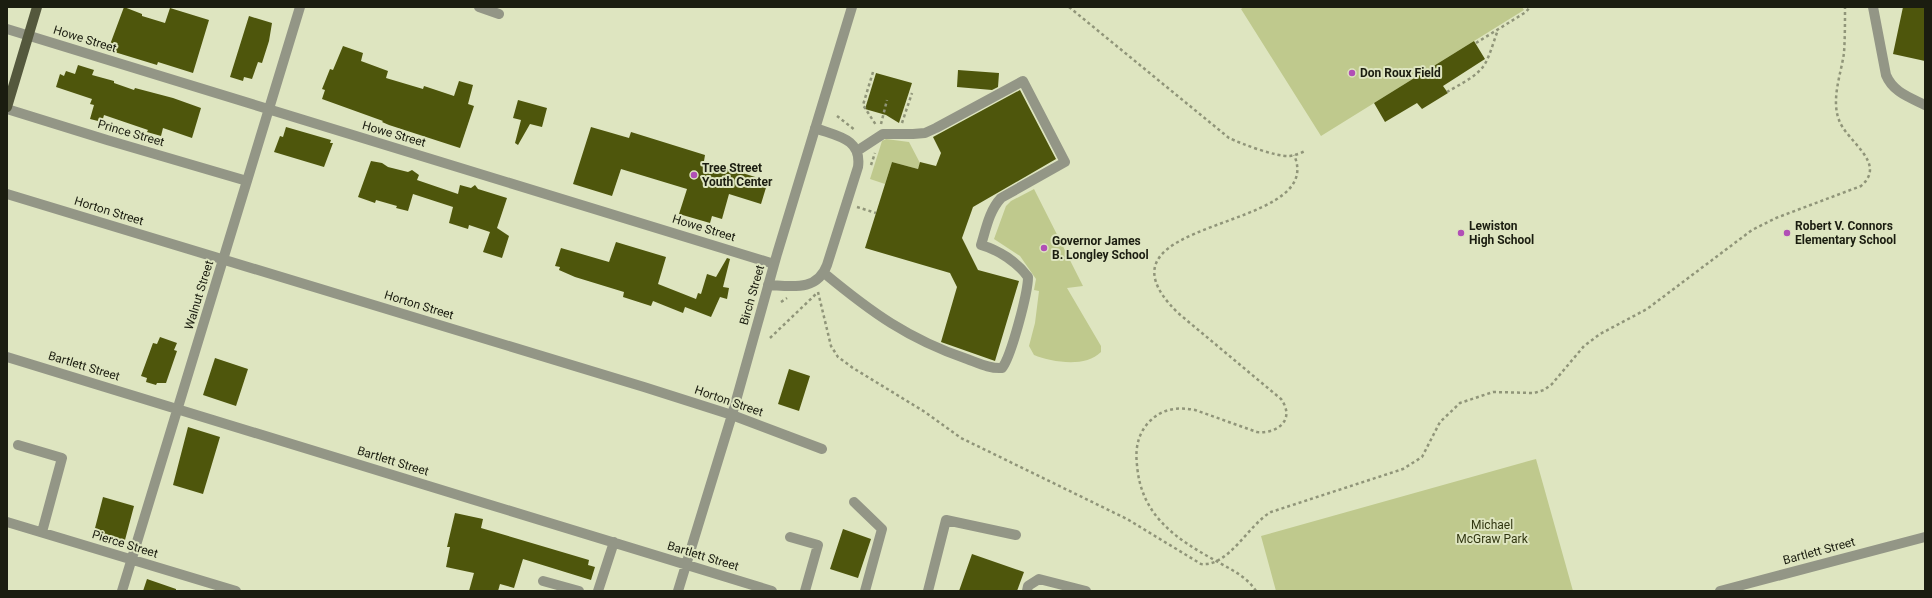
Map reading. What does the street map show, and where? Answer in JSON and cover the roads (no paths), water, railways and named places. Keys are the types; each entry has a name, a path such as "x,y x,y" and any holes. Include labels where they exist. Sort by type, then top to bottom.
{"main road":[{"path":"7,108 37,7"}],"street":[{"name":"Walnut Street","path":"122,591 300,7"},
{"path":"479,7 499,14"},
{"name":"Birch Street","path":"678,591 732,415 774,264 852,7"},
{"path":"1873,7 1886,75 1889,82 1898,91 1925,105"},
{"name":"Howe Street","path":"7,29 269,110 511,182 774,264"},
{"path":"824,273 868,308 922,342 996,368 1002,368 1005,364 1026,294 1028,277 1015,264 999,253 981,246 991,214 1001,198 1065,162 1024,81 925,133 899,135 883,134 857,151"},
{"name":"Prince Street","path":"7,108 106,140 247,181"},
{"path":"768,285 805,285 819,279 824,273 858,168 859,156 857,151 847,140 815,128"},
{"name":"Horton Street","path":"7,194 732,415 822,449"},
{"name":"Bartlett Street","path":"7,357 772,591"},
{"path":"18,444 62,458 42,532"},
{"path":"854,502 882,529 865,591"},
{"path":"928,591 946,520 1016,535"},
{"name":"Pierce Street","path":"7,522 236,591"},
{"path":"790,537 818,546 805,591"},
{"name":"Bartlett Street","path":"1720,591 1925,537"},
{"path":"598,591 614,542"},
{"path":"1026,591 1028,586 1039,579 1086,591"},
{"path":"543,581 579,591"}],"place":[{"name":"Don Roux Field","path":"1352,73"},
{"name":"Tree Street Youth Center","path":"694,175"},
{"name":"Lewiston High School","path":"1461,233"},
{"name":"Robert V. Connors Elementary School","path":"1787,233"},
{"name":"Governor James B. Longley School","path":"1044,248"}],"park label":[{"name":"Michael McGraw Park","path":"1492,532"}]}
